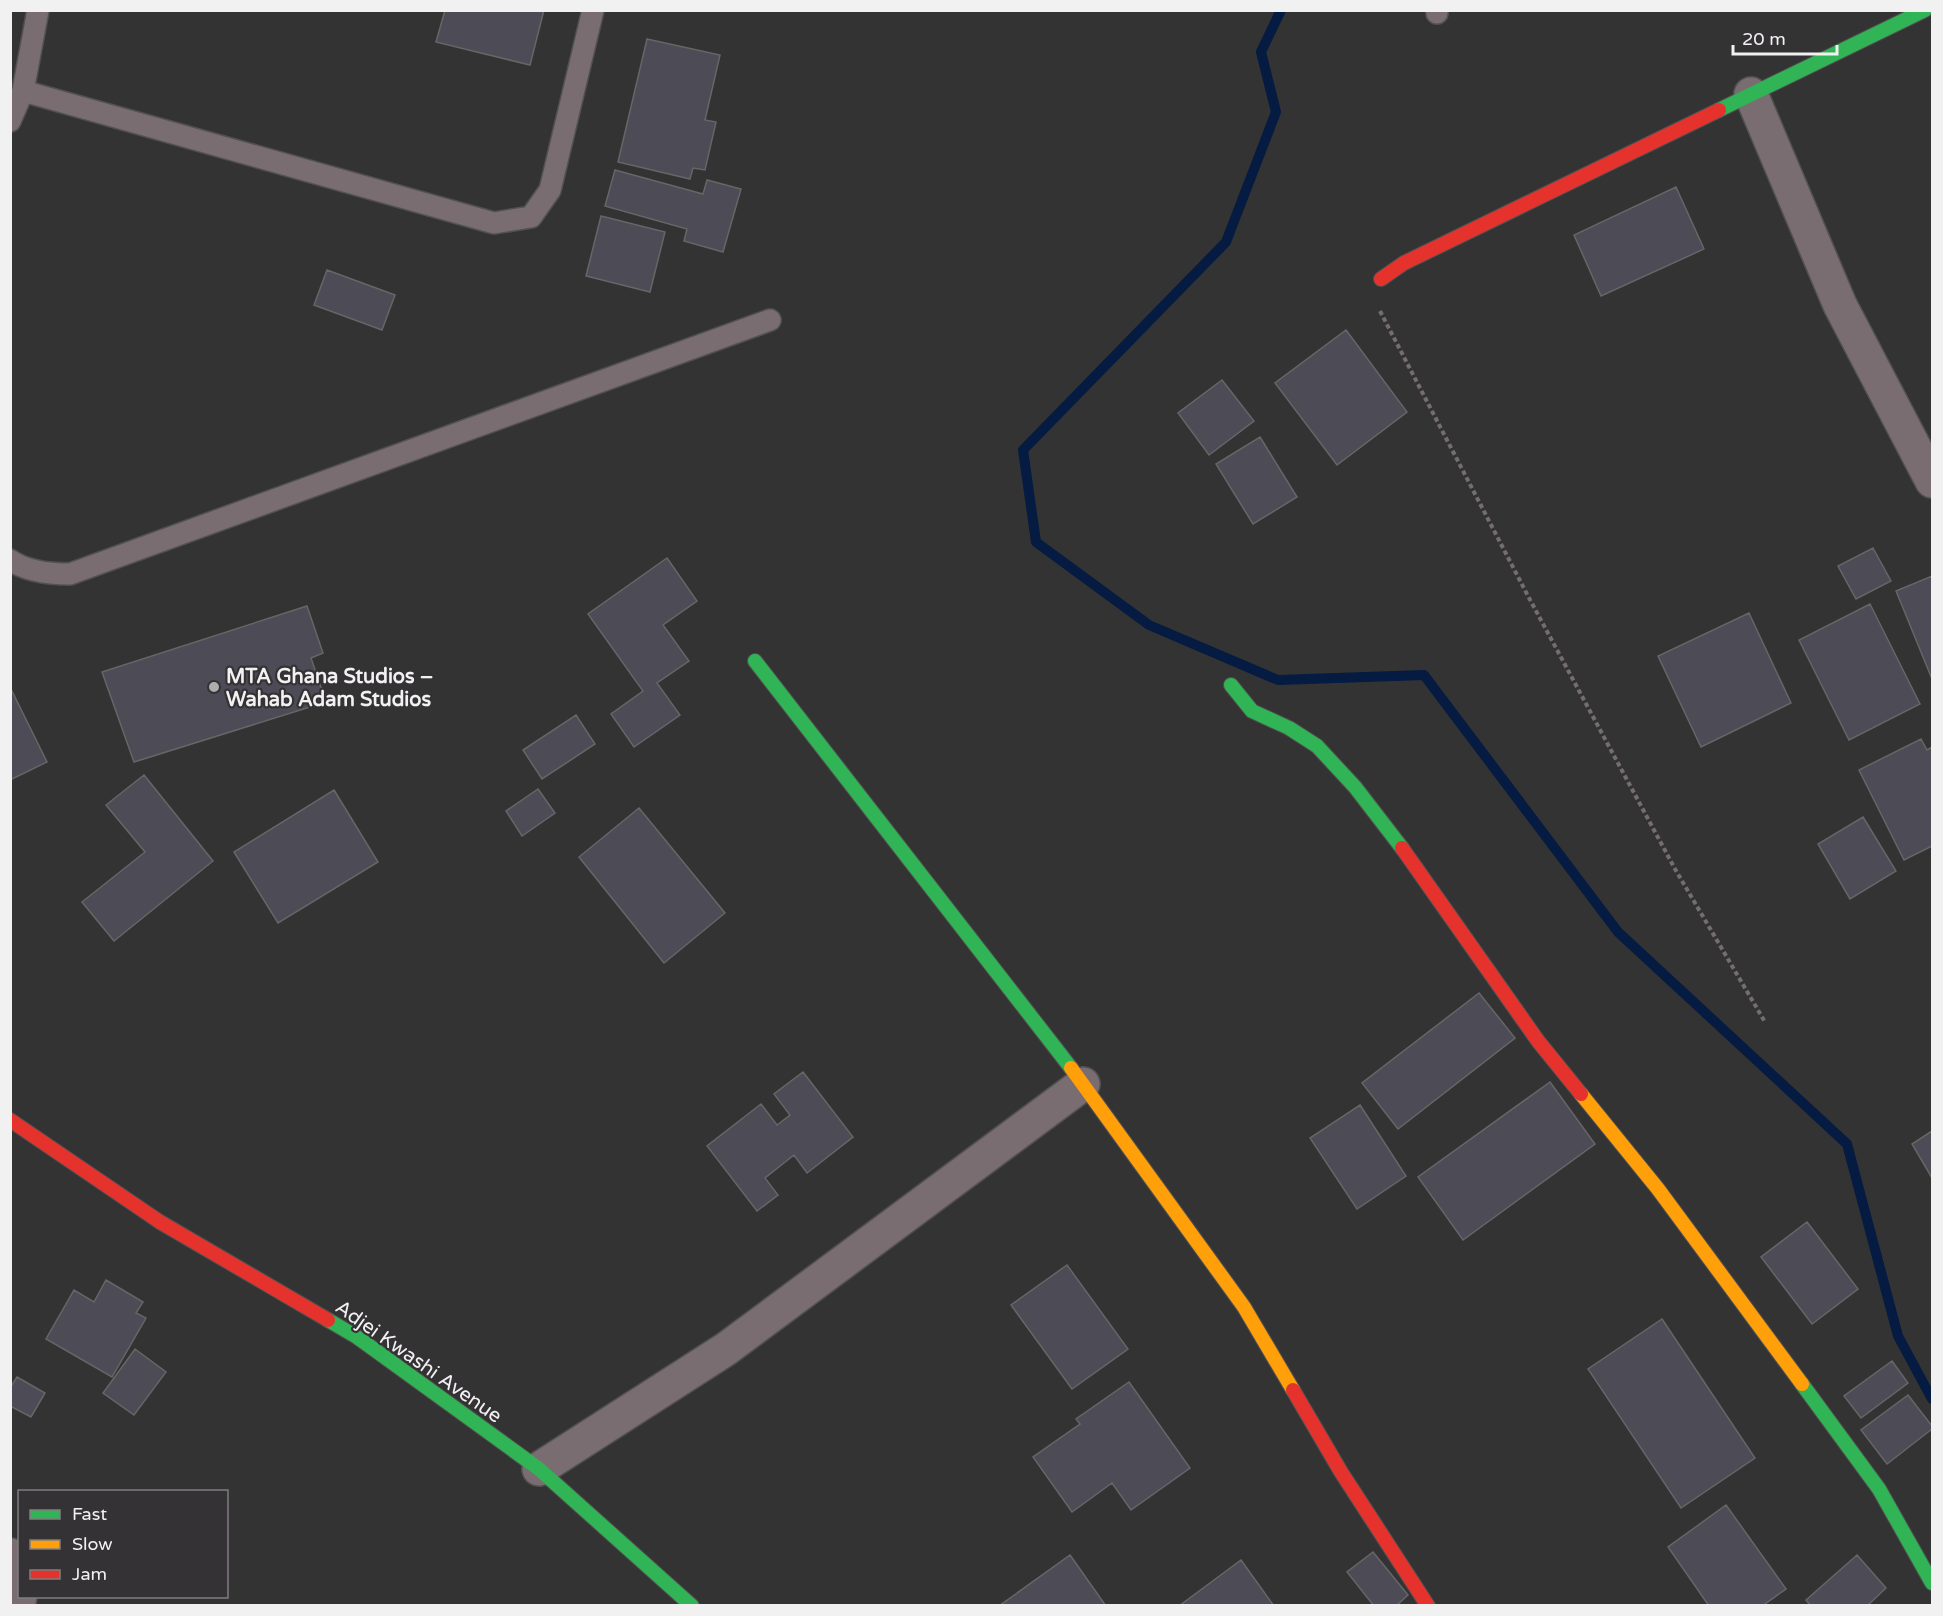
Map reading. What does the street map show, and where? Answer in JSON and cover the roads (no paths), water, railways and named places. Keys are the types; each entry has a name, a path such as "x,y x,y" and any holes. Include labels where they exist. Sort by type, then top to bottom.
{"street":[{"path":"1381,279 1415,258 1925,10"},
{"path":"1751,94 1840,305 1932,481"},
{"path":"755,661 1083,1084 1244,1307 1341,1472 1428,1605"},
{"path":"1231,685 1252,711 1288,728 1317,746 1355,787 1427,882 1538,1041 1658,1189 1866,1471 1879,1489 1932,1583"},
{"path":"539,1469 726,1350 1083,1084"},
{"name":"Adjei Kwashi Avenue","path":"10,1120 160,1222 357,1337 539,1469 692,1605"}],"lane":[{"path":"10,121 23,91 38,10"},
{"path":"23,91 494,223 531,218 550,190 593,10"},
{"path":"10,560 19,567 52,574 70,574 770,321"}],"waterway":[{"path":"1281,10 1261,52 1276,112 1226,242 1023,450 1036,542 1149,625 1278,680 1424,675 1618,932 1847,1144 1898,1336 1932,1399"}],"place":[{"name":"MTA Ghana Studios – Wahab Adam Studios","path":"214,687"}]}
